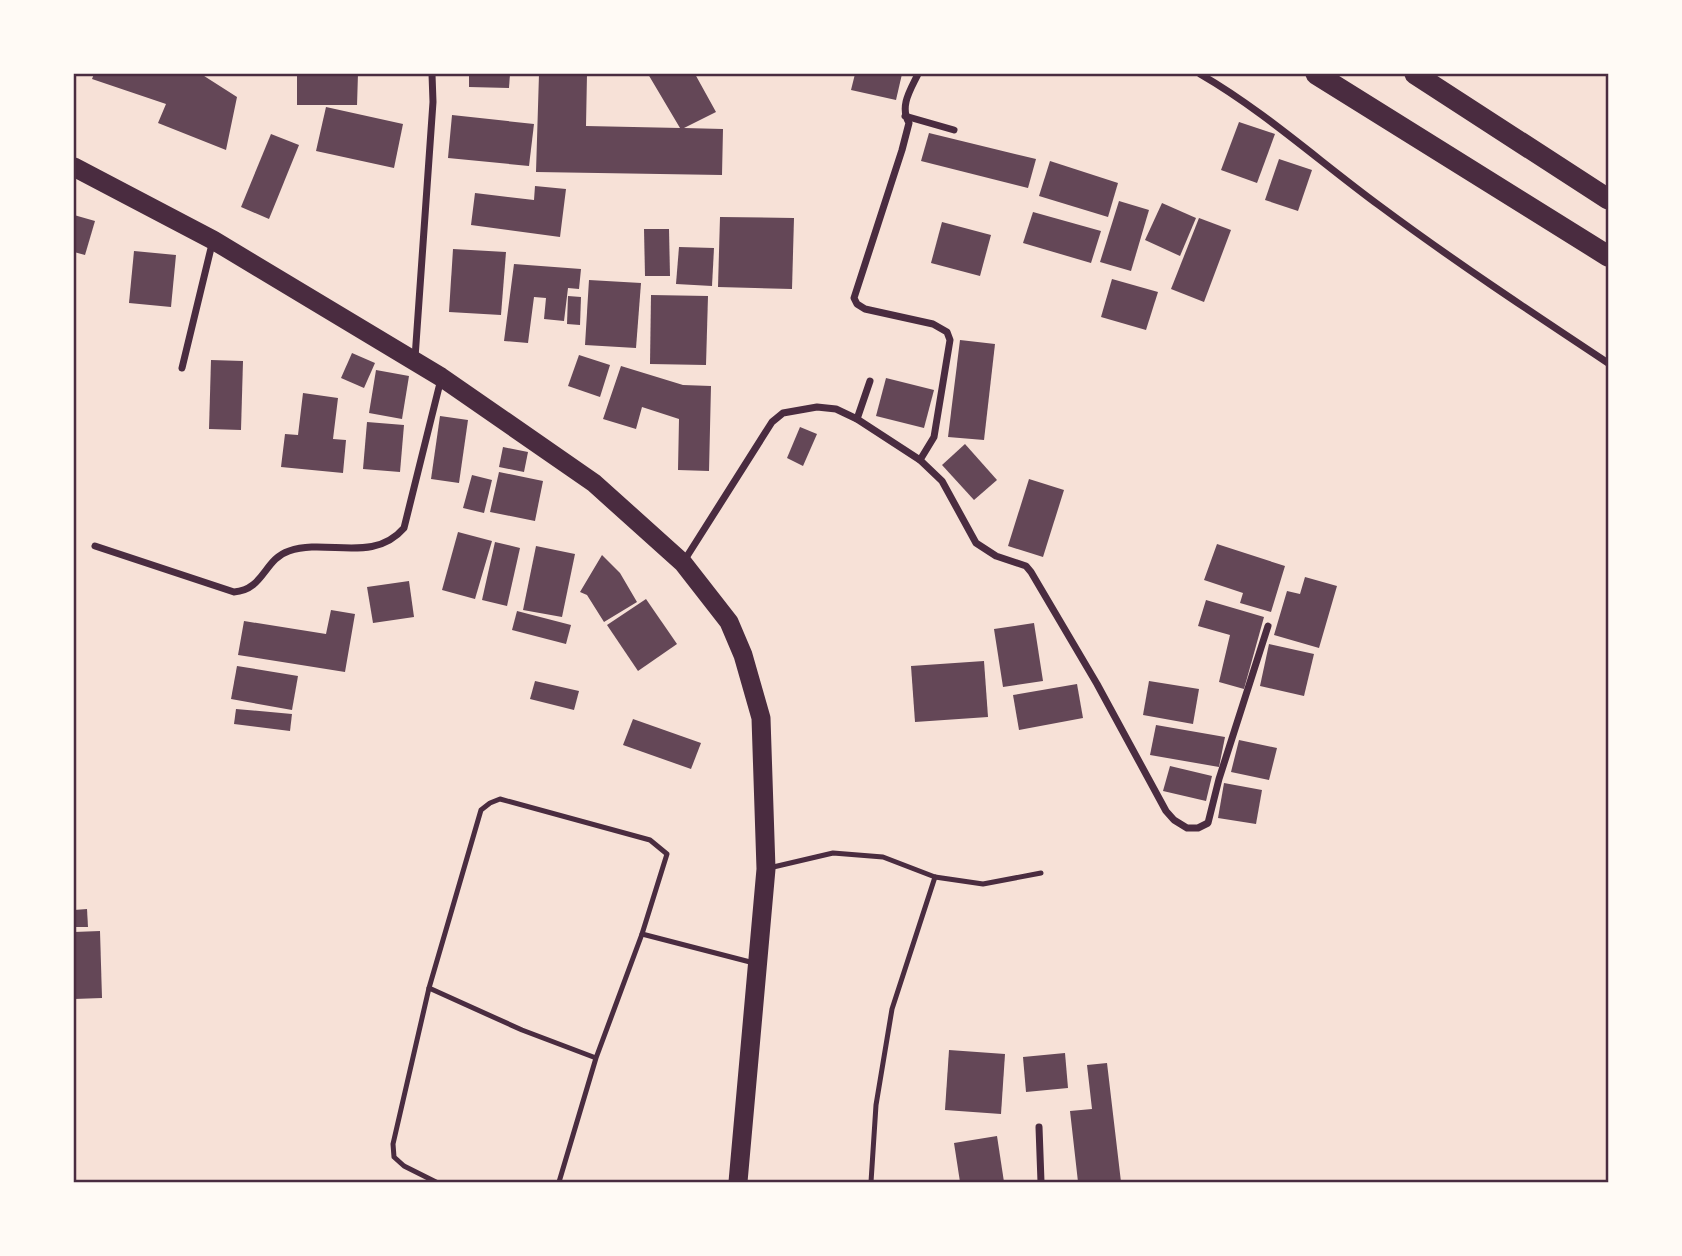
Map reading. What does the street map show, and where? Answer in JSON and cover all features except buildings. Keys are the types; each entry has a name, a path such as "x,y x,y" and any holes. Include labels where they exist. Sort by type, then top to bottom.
{"highway":[{"path":"1316,74 1608,256"},
{"path":"1415,74 1608,199"},
{"path":"74,167 213,240 441,377 594,482 683,563 729,622 751,679 761,718 766,869 738,1182"}],"street":[{"path":"415,362 433,102 432,74"},
{"path":"918,74 905,105 905,116 909,123 902,150 854,298 865,309 933,324 947,332 950,340 934,437 920,460"},
{"path":"1200,74 1232,92 1380,206 1608,363"},
{"path":"905,116 954,130"},
{"path":"182,368 213,240"},
{"path":"95,545 234,592 253,587 280,555 290,550 354,549 385,543 397,537 404,528 441,377"},
{"path":"857,419 870,381"},
{"path":"683,563 776,417 783,413 817,407 836,410 857,419 920,460 942,481 976,543 996,556 1026,566 1031,572 1097,684 1157,796 1174,820 1187,828 1198,828 1208,823 1219,779 1268,626"},
{"path":"1039,1127 1041,1182"}],"lane":[{"path":"436,1182 404,1166 394,1157 393,1144 429,988 481,810 500,799 650,840 667,854 642,934 596,1058 559,1182"},
{"path":"766,869 833,853 883,857 935,877 983,884 1041,873"},
{"path":"872,1182 876,1105 892,1009 935,877"},
{"path":"642,934 757,964"},
{"path":"429,988 522,1030 596,1058"}]}
